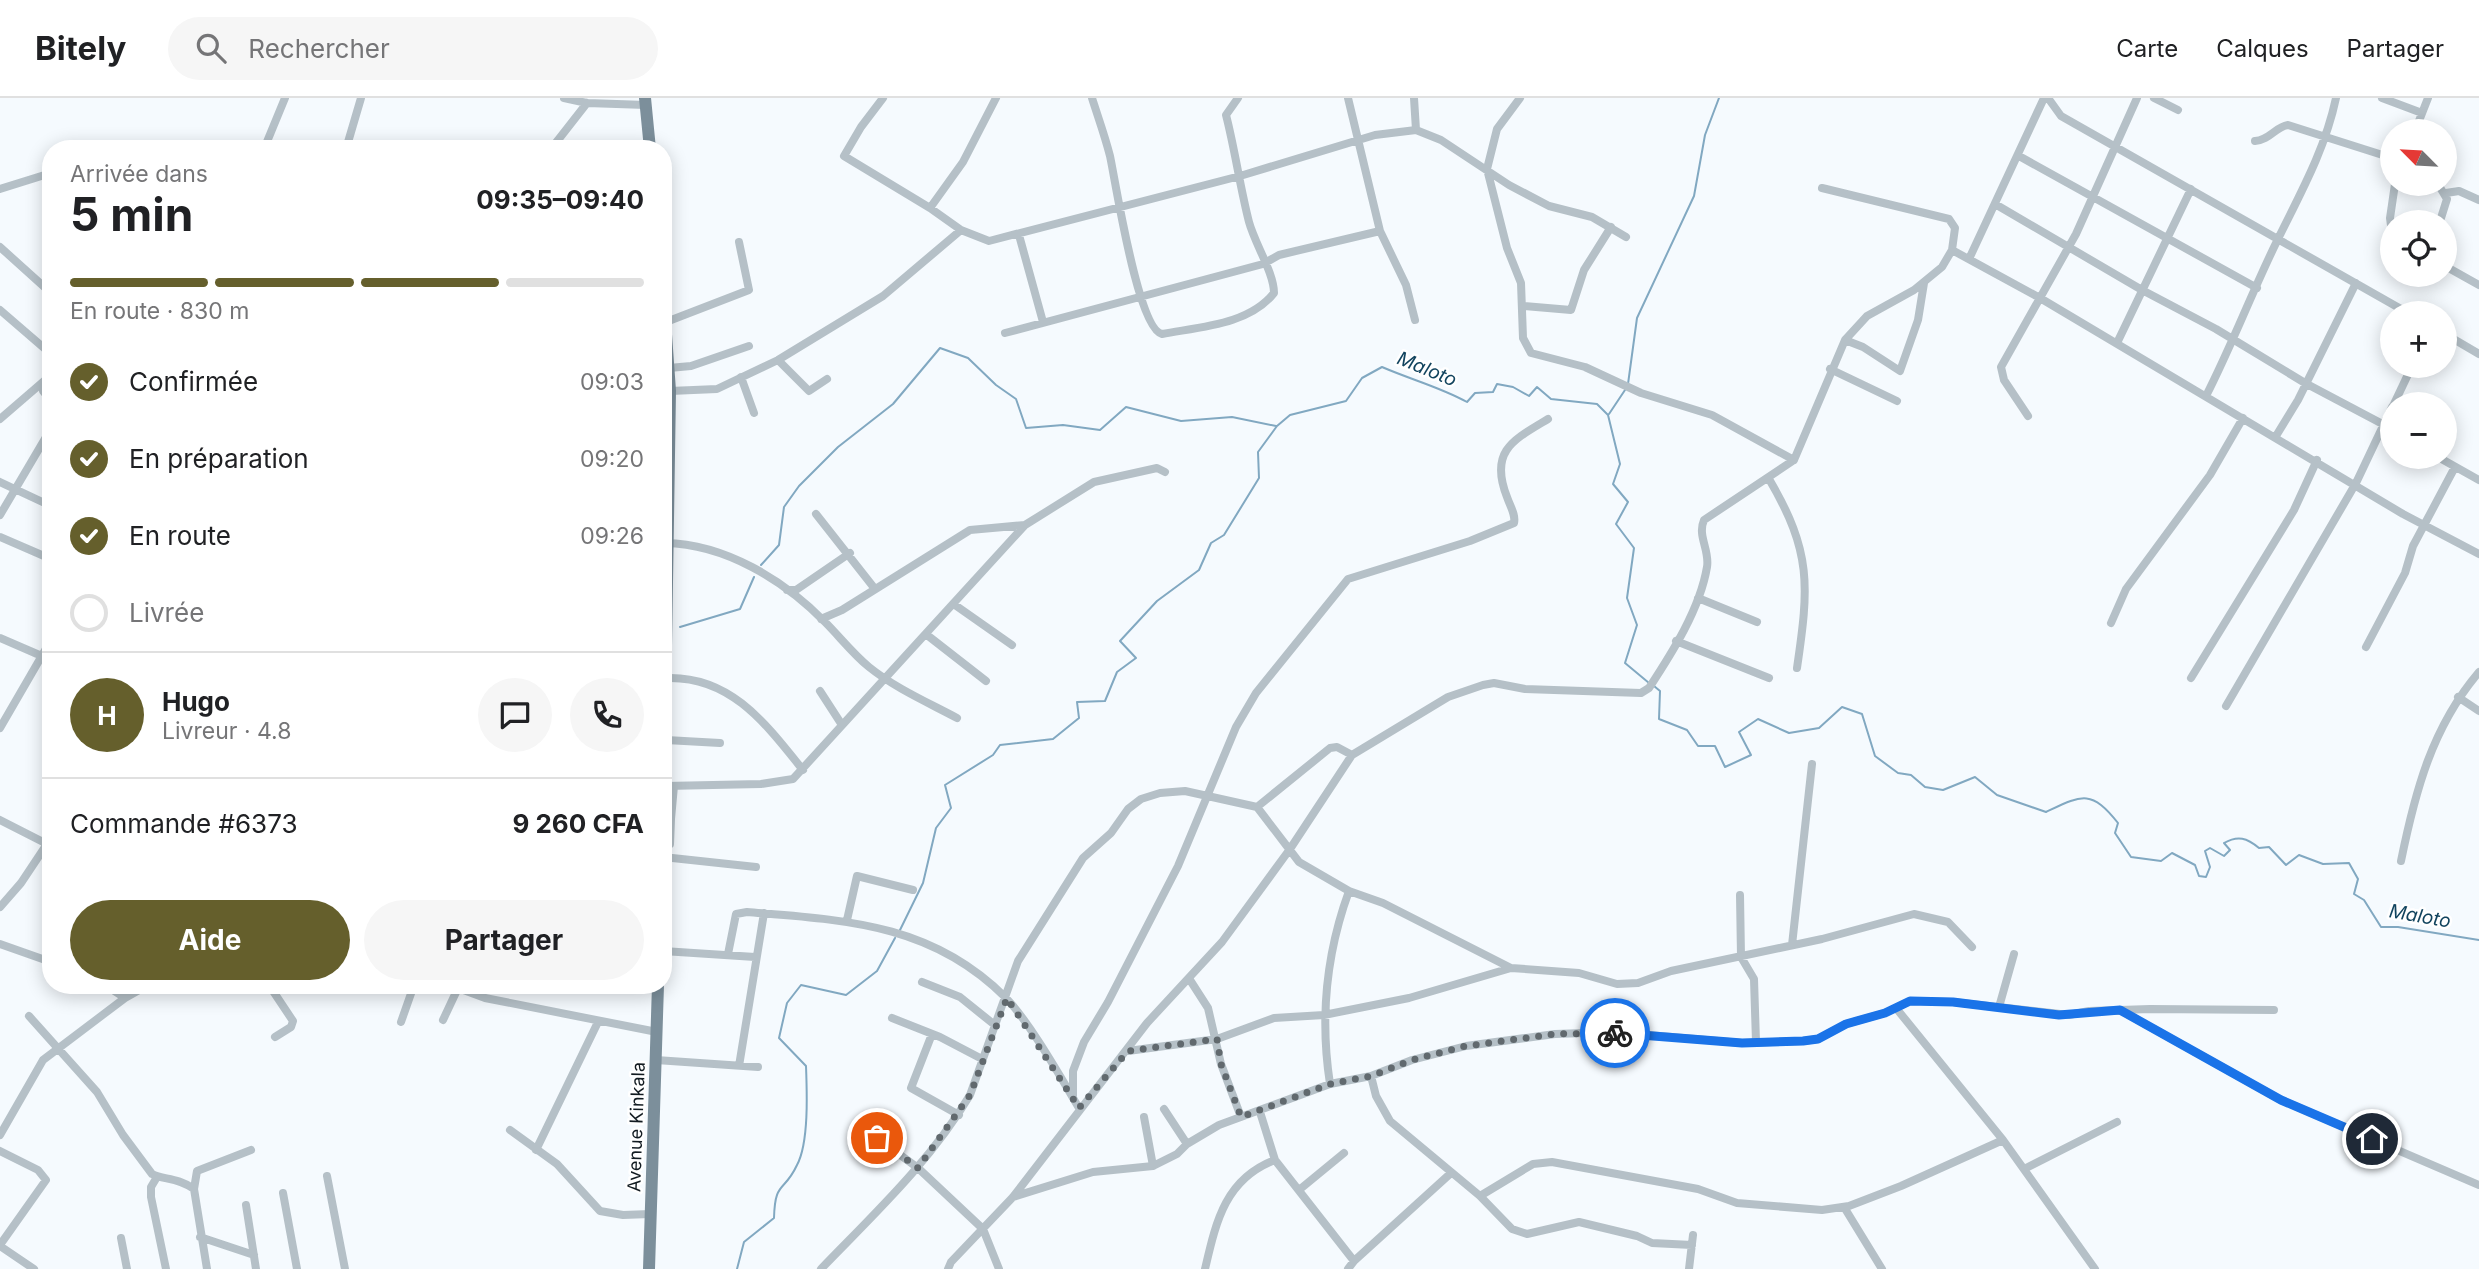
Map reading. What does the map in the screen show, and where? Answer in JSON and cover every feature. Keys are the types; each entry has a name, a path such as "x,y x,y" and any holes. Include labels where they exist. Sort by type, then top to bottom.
{"main road":[{"path":"646,101 649,140"},
{"name":"Avenue Kinkala","path":"649,1269 658,994"}],"street":[{"path":"268,140 285,98"},
{"path":"349,140 361,98"},
{"path":"564,98 587,103 646,101"},
{"path":"883,98 844,156 961,230 989,241 1240,176 1357,140 1391,132 1416,130 1441,141 1549,206 1580,212 1626,237"},
{"path":"930,208 963,162 996,98"},
{"path":"1092,98 1109,151 1139,296 1152,328 1158,334 1235,319 1267,302 1274,293 1270,272 1263,264 1249,221 1226,115 1238,98"},
{"path":"1348,98 1380,231 1406,285 1415,320"},
{"path":"1414,98 1416,130"},
{"path":"1520,98 1497,129 1487,169 1507,248 1521,283 1524,306 1523,338 1531,352 1585,367 1641,393 1712,415 1794,460"},
{"path":"1969,259 2046,98 2061,116 2387,301"},
{"path":"2028,416 2000,373 2069,248 2137,98"},
{"path":"2154,98 2178,110"},
{"path":"2206,396 2235,340 2278,240 2303,192 2325,138 2336,98"},
{"path":"2382,98 2422,113"},
{"path":"2420,119 2428,98"},
{"path":"558,140 587,103"},
{"path":"2255,141 2269,138 2280,127 2288,125 2380,154"},
{"path":"2019,156 2257,288"},
{"path":"0,189 42,176"},
{"path":"948,1269 951,1262 1013,1197 1147,1023 1190,980 1290,849 1352,755 1448,697 1483,685 1494,683 1525,689 1641,693 1649,688 1698,598 1707,568 1701,531 1704,520 1794,460 1805,439 1830,369 1845,340 1867,316 1924,283 1942,267 1952,250 1955,228 1950,219 1822,188"},
{"path":"2117,343 2191,189"},
{"path":"2457,191 2479,200"},
{"path":"1995,204 2142,290 2235,340 2305,383 2380,423"},
{"path":"1524,306 1571,310 1584,270 1611,227"},
{"path":"672,391 712,390 778,360 883,296 961,230"},
{"path":"1005,333 1263,264 1279,255 1380,231"},
{"path":"1019,235 1043,322"},
{"path":"672,320 749,290 740,242"},
{"path":"0,247 42,285"},
{"path":"1952,250 2040,298 2479,554"},
{"path":"2457,272 2479,285"},
{"path":"1845,340 1863,347 1899,371 1918,320 1924,283"},
{"path":"2276,436 2356,283"},
{"path":"0,310 42,346"},
{"path":"2457,341 2479,354"},
{"path":"672,368 691,366 749,346"},
{"path":"778,360 809,391 827,379"},
{"path":"1830,369 1897,401"},
{"path":"741,377 754,413"},
{"path":"0,419 42,385"},
{"path":"2111,623 2126,589 2210,475 2242,418"},
{"path":"1073,1097 1073,1070 1084,1042 1108,1002 1178,866 1236,727 1256,693 1348,579 1470,541 1514,523 1501,482 1502,457 1512,442 1548,419"},
{"path":"2226,706 2380,441"},
{"path":"0,515 42,444"},
{"path":"2191,678 2294,510 2316,460"},
{"path":"672,790 778,783 793,779 883,678 955,606 1025,525 1094,482 1157,468 1166,472"},
{"path":"2457,468 2479,480"},
{"path":"2366,647 2405,573 2413,546 2454,469"},
{"path":"1769,479 1793,521 1803,563 1804,613 1797,668"},
{"path":"0,482 42,502"},
{"path":"816,514 850,553 875,589"},
{"path":"821,619 970,530 1025,525"},
{"path":"0,537 42,555"},
{"path":"672,544 717,552 755,569 821,619 883,678 957,718"},
{"path":"786,590 796,590 850,553"},
{"path":"1698,598 1757,622"},
{"path":"955,606 1013,645"},
{"path":"927,635 986,681"},
{"path":"0,638 41,656 0,728"},
{"path":"1676,641 1769,678"},
{"path":"2401,861 2414,800 2437,734 2458,697 2479,673"},
{"path":"672,678 702,681 737,699 803,770"},
{"path":"820,691 842,725"},
{"path":"2458,697 2479,711"},
{"path":"672,740 720,743"},
{"path":"1257,807 1330,748 1337,747 1352,755"},
{"path":"1792,945 1812,764"},
{"path":"821,1269 918,1168 959,1115 970,1095 1007,998 1018,961 1083,858 1111,832 1128,809 1141,799 1185,790 1257,807 1299,862 1349,891 1383,903 1511,968"},
{"path":"0,820 42,839"},
{"path":"0,907 42,854"},
{"path":"672,858 756,867"},
{"path":"847,920 857,876 913,890"},
{"path":"1330,1084 1323,1039 1324,1015 1337,923 1349,891"},
{"path":"1740,895 1741,957 1754,979 1756,1042"},
{"path":"728,954 736,914 764,913 847,920 898,932 950,953 1007,998 1079,1108"},
{"path":"739,1066 764,913"},
{"path":"1128,1051 1217,1039 1274,1018 1324,1015 1409,998 1511,968 1579,973 1617,984 1638,983 1671,971 1741,957 1914,914 1948,922 1972,947"},
{"path":"0,944 42,959"},
{"path":"672,951 755,957"},
{"path":"1999,1007 2014,954"},
{"path":"1190,980 1208,1008 1221,1064 1241,1117"},
{"path":"922,982 960,997 985,1014 996,1026"},
{"path":"119,994 125,998"},
{"path":"0,1135 43,1060 132,994"},
{"path":"275,994 293,1021 291,1027 275,1037"},
{"path":"401,1021 411,994"},
{"path":"443,1020 453,994"},
{"path":"475,994 657,1032"},
{"path":"2003,997 2011,1008"},
{"path":"1013,1197 1093,1172 1153,1166 1177,1154 1186,1144 1219,1125 1330,1084 1371,1076 1412,1060 1466,1046 1555,1034 1613,1032 1756,1042 1818,1039 1846,1024 1910,1001 2011,1008 2069,1016 2120,1010 2274,1010"},
{"path":"1896,1008 2003,1139 2095,1269"},
{"path":"2120,1010 2281,1100 2479,1185"},
{"path":"29,1016 97,1092 123,1135 157,1177"},
{"path":"892,1018 982,1059"},
{"path":"536,1150 549,1118 564,1096 598,1021"},
{"path":"932,1034 911,1088 959,1115"},
{"path":"656,1060 758,1067"},
{"path":"1371,1076 1376,1096 1390,1121 1480,1196 1511,1229 1519,1232 1545,1231 1579,1222 1637,1236 1652,1243 1692,1240 1689,1269"},
{"path":"1164,1109 1186,1144"},
{"path":"1260,1111 1275,1160 1299,1189 1351,1265 1451,1173"},
{"path":"1144,1117 1153,1166"},
{"path":"2024,1169 2117,1122"},
{"path":"510,1130 557,1164 600,1211 623,1215 650,1213"},
{"path":"877,1138 918,1168 983,1229 999,1269"},
{"path":"1480,1196 1533,1164 1552,1162 1698,1188 1711,1196 1737,1203 1822,1210 1844,1207 1901,1186 2003,1139"},
{"path":"207,1269 194,1189 197,1171 251,1150"},
{"path":"0,1151 38,1170 46,1180 0,1245 34,1269"},
{"path":"1299,1189 1344,1153"},
{"path":"1205,1269 1220,1212 1249,1172 1275,1160"},
{"path":"327,1176 345,1269"},
{"path":"157,1177 172,1177 194,1189"},
{"path":"157,1177 151,1187 151,1196 166,1269"},
{"path":"283,1193 297,1269"},
{"path":"246,1205 256,1269"},
{"path":"1844,1207 1882,1269"},
{"path":"200,1237 254,1255"},
{"path":"121,1238 127,1269"}],"waterway":[{"path":"1628,384 1637,318 1694,196 1705,135 1719,98"},
{"path":"761,565 779,545 784,507 799,486 838,447 893,404 940,348 968,358 996,385 1016,399 1026,428 1063,425 1100,430 1126,407 1181,421 1232,417 1276,426"},
{"path":"900,930 923,883 936,828 951,808 945,785 993,755 1000,745 1053,739 1079,718 1077,702 1105,701 1117,672 1136,658 1120,641 1157,601 1199,570 1211,543 1224,535 1259,478 1258,452 1277,426 1290,415 1346,401 1362,378 1382,367 1467,402 1475,393 1493,392 1497,384 1513,387 1529,396 1537,387 1551,399 1597,404 1608,415 1620,464 1613,484 1628,502 1616,524 1634,548 1627,598 1637,625 1625,663 1649,683"},
{"path":"1609,414 1625,390"},
{"path":"680,627 740,609 754,577"},
{"name":"Maloto","path":"1654,686 1660,691 1659,719 1687,730 1698,746 1715,746 1725,767 1751,755 1739,732 1758,719 1789,733 1819,728 1842,707 1862,714 1875,756 1898,773 1911,775 1925,787 1943,790 1975,777 1997,795 2046,812 2077,799 2093,800 2118,823 2115,833 2131,857 2161,861 2172,853 2195,865 2199,876 2206,877 2210,867 2205,851 2210,848 2224,856 2230,850 2224,843 2238,838 2259,848 2269,847 2286,865 2299,855 2323,864 2349,863 2358,879 2354,894 2364,900 2381,927 2398,927 2479,940"},
{"path":"737,1269 744,1242 774,1218 778,1192 797,1165 804,1144 806,1066 779,1038 787,1003 801,985 846,995 877,971 895,938"}],"way so far":[{"path":"877,1138 918,1168 959,1115 970,1095 1007,998 1079,1108 1128,1051 1217,1039 1221,1064 1241,1117 1330,1084 1371,1076 1412,1060 1466,1046 1555,1034 1615,1033"}],"route":[{"path":"1615,1033 1742,1043 1803,1041 1818,1039 1846,1024 1885,1013 1910,1001 1953,1002 2069,1016 2089,1011 2120,1010 2281,1100 2372,1139"}]}
